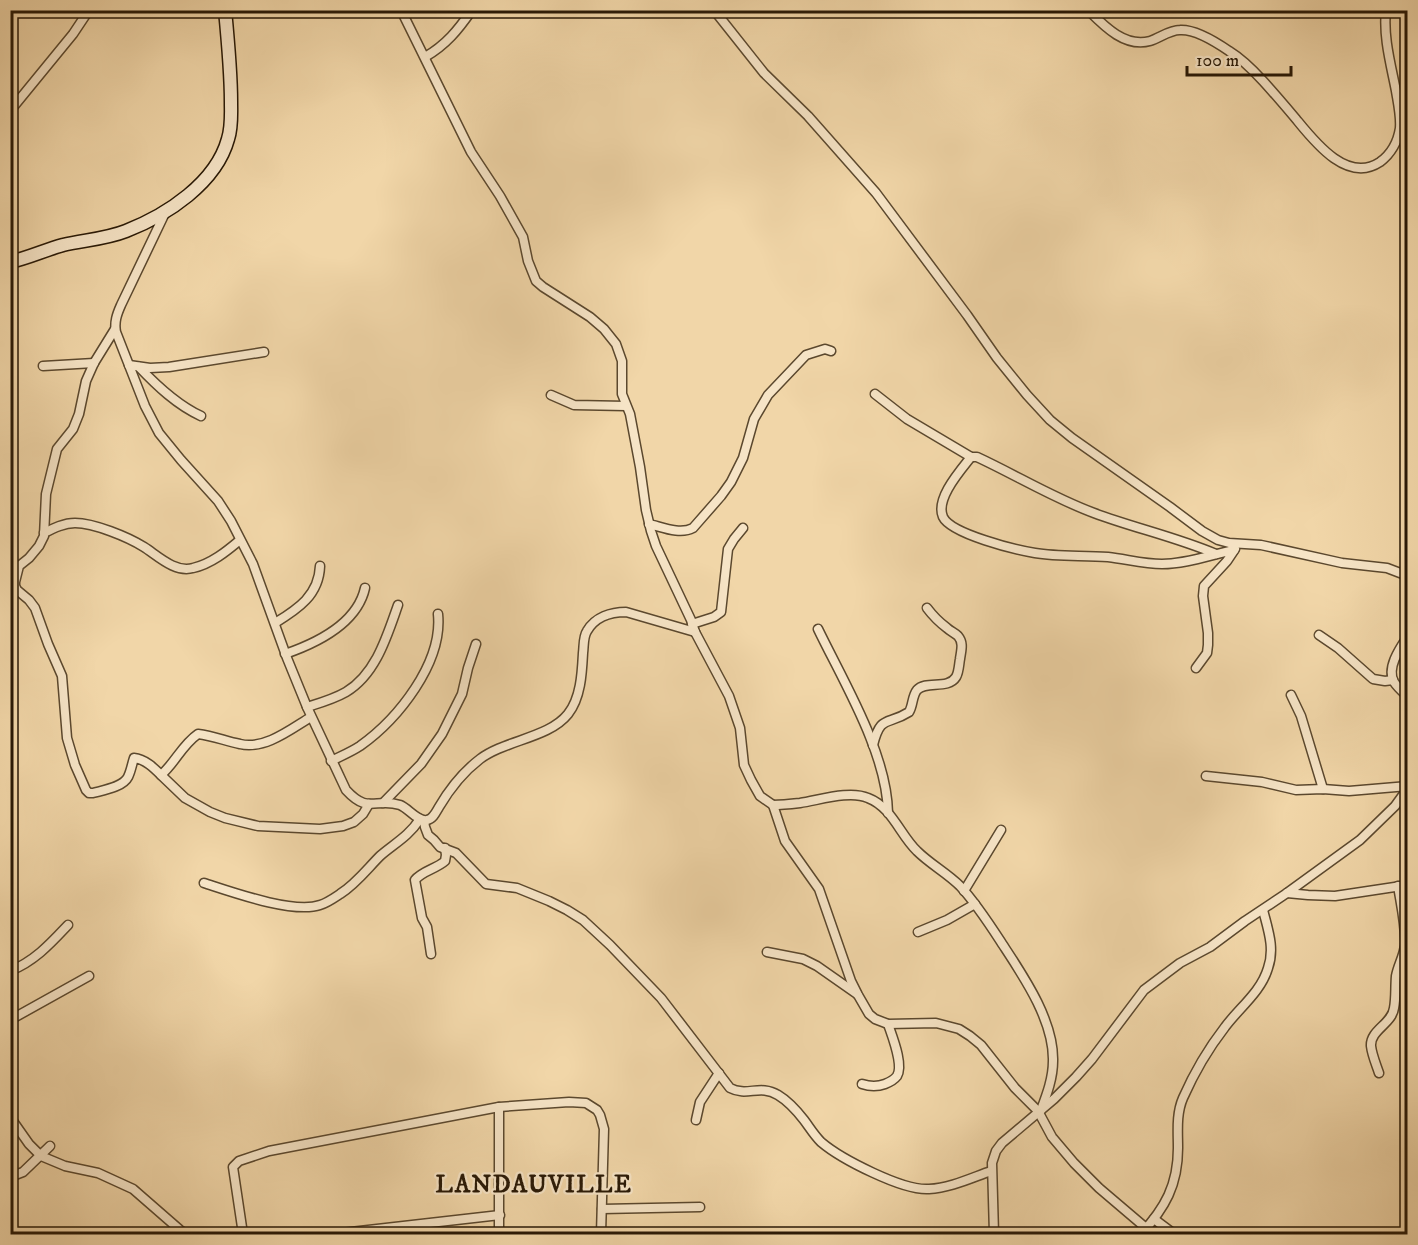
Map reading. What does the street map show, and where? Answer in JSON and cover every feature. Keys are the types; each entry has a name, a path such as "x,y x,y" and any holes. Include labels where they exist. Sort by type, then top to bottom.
{"street":[{"path":"10,111 89,10"},
{"path":"10,262 65,245 125,231 190,195 211,173 219,162 229,138 231,125 231,87 225,10"},
{"path":"401,10 471,152 523,237 528,261 536,281 590,317 616,344 622,361 622,394 630,414 649,524 656,546 729,696 740,728 744,765 760,796 773,805 785,841 819,889 857,994 875,1019 888,1024 936,1023 959,1029 981,1045 1015,1088 1040,1111 1052,1137 1074,1163 1144,1231 1167,1199 1174,1181 1178,1160 1178,1114 1182,1100 1209,1050 1226,1025 1257,988 1269,968 1271,943 1263,910"},
{"path":"425,57 451,38 472,10"},
{"path":"714,10 764,73 808,116 876,193 997,358 1050,420 1202,531 1237,547"},
{"path":"1088,10 1108,30 1131,41 1152,40 1182,29 1210,39 1244,62 1320,147 1332,157 1354,168 1377,164 1386,158 1392,151 1400,127 1385,27 1386,10"},
{"path":"166,210 121,305 115,329 86,381 79,414 73,429 57,449 46,494 44,532 39,546 17,568 13,589 35,608 62,676 68,738 75,765 87,792 93,793 126,781 132,760 137,758 147,763 185,798 210,813 258,826 320,829 343,826 354,822 369,804"},
{"path":"115,329 134,366 145,406 159,433 218,501 253,564 285,654 311,717 346,790 354,798 369,804 401,805 422,820 428,835 441,847 456,853 486,884 517,888 549,900 583,920 661,998 730,1088 748,1092 762,1089 773,1092 788,1102 805,1121 811,1132 829,1147 859,1166 901,1183 927,1189 962,1182 991,1171"},
{"path":"649,524 682,531 693,528 722,496 731,482 743,458 754,419 768,395 806,355 825,349 831,351"},
{"path":"134,366 169,367 264,352"},
{"path":"43,366 94,363"},
{"path":"134,366 181,405 201,416"},
{"path":"875,394 907,419 971,457 981,459 1094,513 1192,544 1216,554"},
{"path":"551,395 574,405 626,406"},
{"path":"971,457 944,496 941,505 942,516 960,531 1000,545 1037,553 1084,555 1164,564 1216,554 1237,547 1261,545 1331,561 1387,568 1407,576"},
{"path":"44,532 74,523 89,525 131,540 174,567 192,569 224,554 240,540"},
{"path":"204,883 257,900 306,908 321,905 341,894 422,820 429,820 435,815 470,766 500,747 540,733 561,721 569,713 577,698 586,631 594,623 604,616 626,612 694,628 721,612 728,549 743,528"},
{"path":"1196,668 1209,645 1203,596 1204,586 1237,547"},
{"path":"275,623 310,596 319,582 320,566"},
{"path":"285,654 307,647 347,620 363,598 365,588"},
{"path":"307,707 347,692 362,679 382,649 398,605"},
{"path":"873,745 875,735 881,725 909,712 919,688 946,684 956,677 962,650 960,639 958,635 938,621 927,608"},
{"path":"332,761 361,745 412,694 433,651 438,614"},
{"path":"818,629 854,700 873,745 885,783 888,813"},
{"path":"1319,635 1338,648 1373,679 1393,680"},
{"path":"1407,636 1397,653 1392,674 1393,680 1407,697"},
{"path":"383,803 421,764 442,734 462,694 476,644"},
{"path":"1291,695 1301,716 1323,789"},
{"path":"161,775 188,742 198,734 253,745 278,737 311,717"},
{"path":"1206,776 1262,782 1296,790 1349,791 1407,787"},
{"path":"993,1234 991,1171 996,1150 1002,1143 1054,1098 1092,1059 1144,990 1180,963 1210,946 1263,910 1360,840 1395,806 1407,787"},
{"path":"773,805 839,796 859,795 868,798 878,803 888,813 917,851 943,870 964,891 995,933 1027,983 1045,1020 1053,1059 1050,1082 1040,1111"},
{"path":"964,891 1001,830"},
{"path":"431,954 415,880 445,861 445,848"},
{"path":"1287,893 1335,896 1403,885 1402,914 1405,944 1396,974 1394,1008 1388,1020 1371,1040 1379,1072"},
{"path":"918,932 947,920 975,904"},
{"path":"10,971 21,967 43,951 68,925"},
{"path":"767,952 803,959 857,994"},
{"path":"10,1020 88,976"},
{"path":"862,1084 870,1087 879,1086 892,1080 898,1073 898,1061 888,1024"},
{"path":"696,1120 700,1102 719,1073"},
{"path":"243,1234 233,1169 239,1161 269,1151 499,1107 569,1102 586,1103 597,1110 604,1130 601,1234"},
{"path":"499,1107 499,1234"},
{"path":"10,1118 40,1156 65,1167 98,1173 133,1189 186,1234"},
{"path":"10,1177 23,1172 50,1146"},
{"path":"602,1209 700,1207"},
{"path":"333,1234 500,1215"},
{"path":"1154,1219 1174,1234"}],"district":[{"name":"LANDAUVILLE","path":"534,1185"}]}
